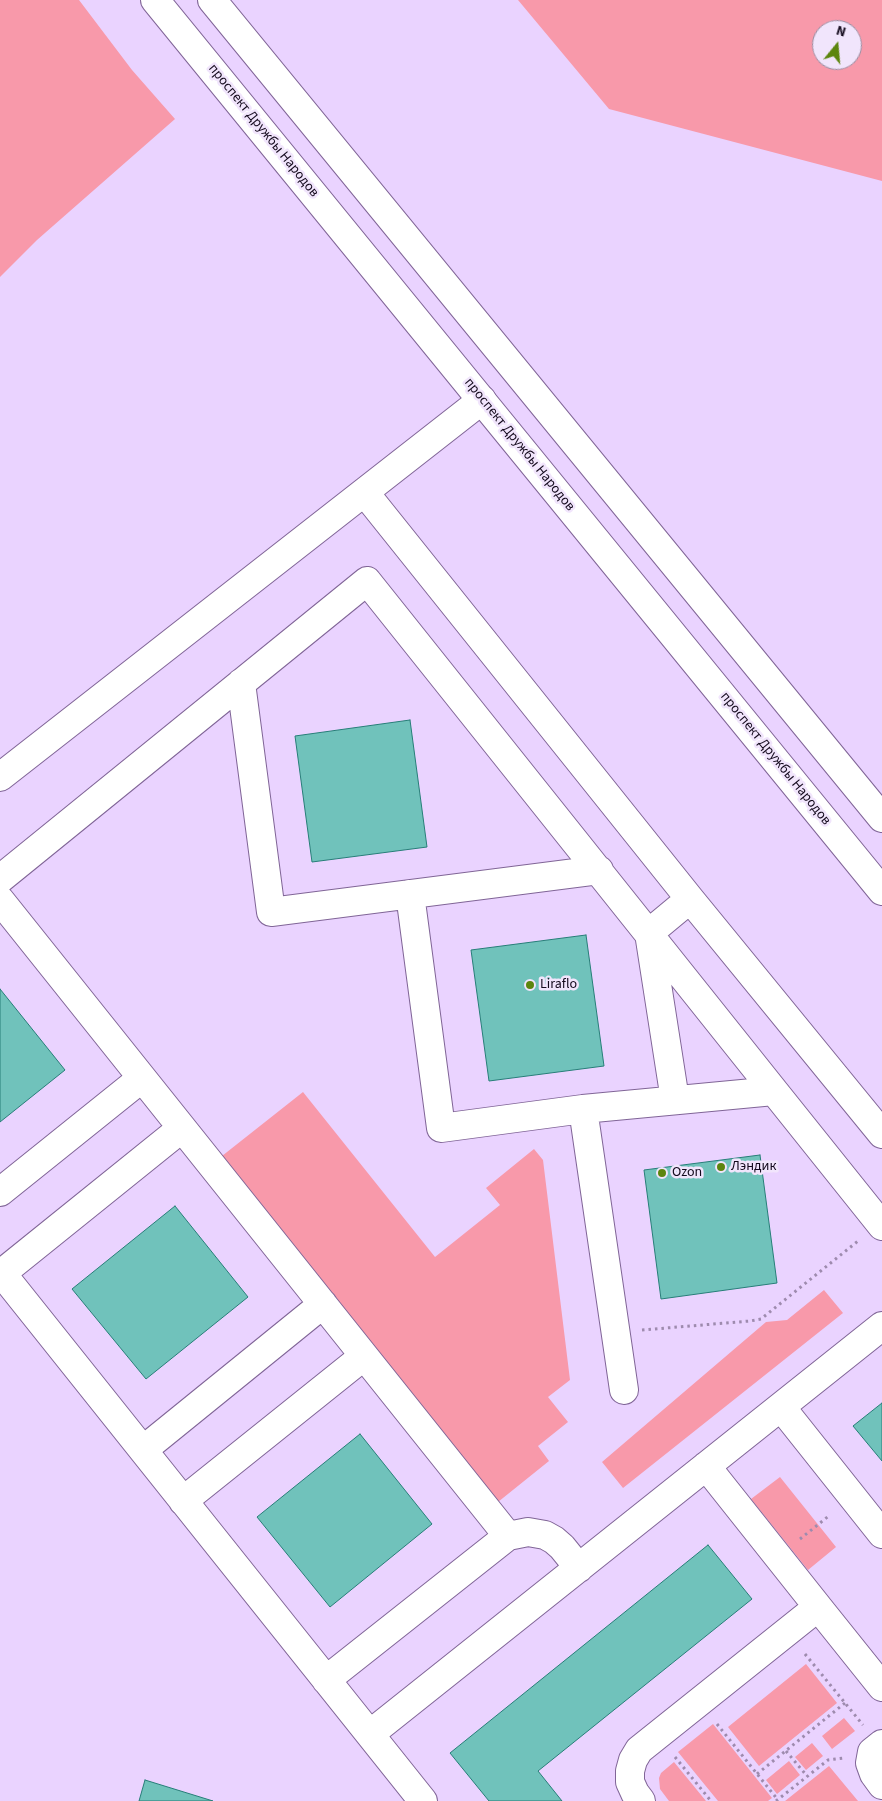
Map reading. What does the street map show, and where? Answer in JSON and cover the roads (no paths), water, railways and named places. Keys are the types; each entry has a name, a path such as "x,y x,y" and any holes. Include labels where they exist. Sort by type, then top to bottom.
{"main road":[{"name":"проспект Дружбы Народов","path":"156,0 882,891"},
{"path":"212,0 882,818"},
{"path":"0,778 482,400"},
{"path":"365,493 690,899 882,1134"},
{"path":"0,879 367,581 881,1224"},
{"path":"241,683 271,912 599,870"},
{"path":"410,894 441,1128 583,1109 774,1091"},
{"path":"649,933 690,899"},
{"path":"0,900 508,1536"},
{"path":"649,933 674,1100"},
{"path":"0,1192 142,1078"},
{"path":"583,1109 624,1390"},
{"path":"182,1128 1,1272 423,1801"},
{"path":"143,1450 323,1304"},
{"path":"370,1734 882,1326"},
{"path":"183,1501 364,1356"},
{"path":"781,1406 882,1534"},
{"path":"706,1466 882,1687"},
{"path":"326,1680 508,1536 528,1532 545,1535 562,1547 579,1568"},
{"path":"641,1801 630,1782 632,1760 639,1750 818,1607"},
{"path":"877,1749 871,1768 882,1785"}],"place":[{"name":"Liraflo","path":"530,985"},
{"name":"Лэндик","path":"721,1167"},
{"name":"Ozon","path":"662,1173"}]}
